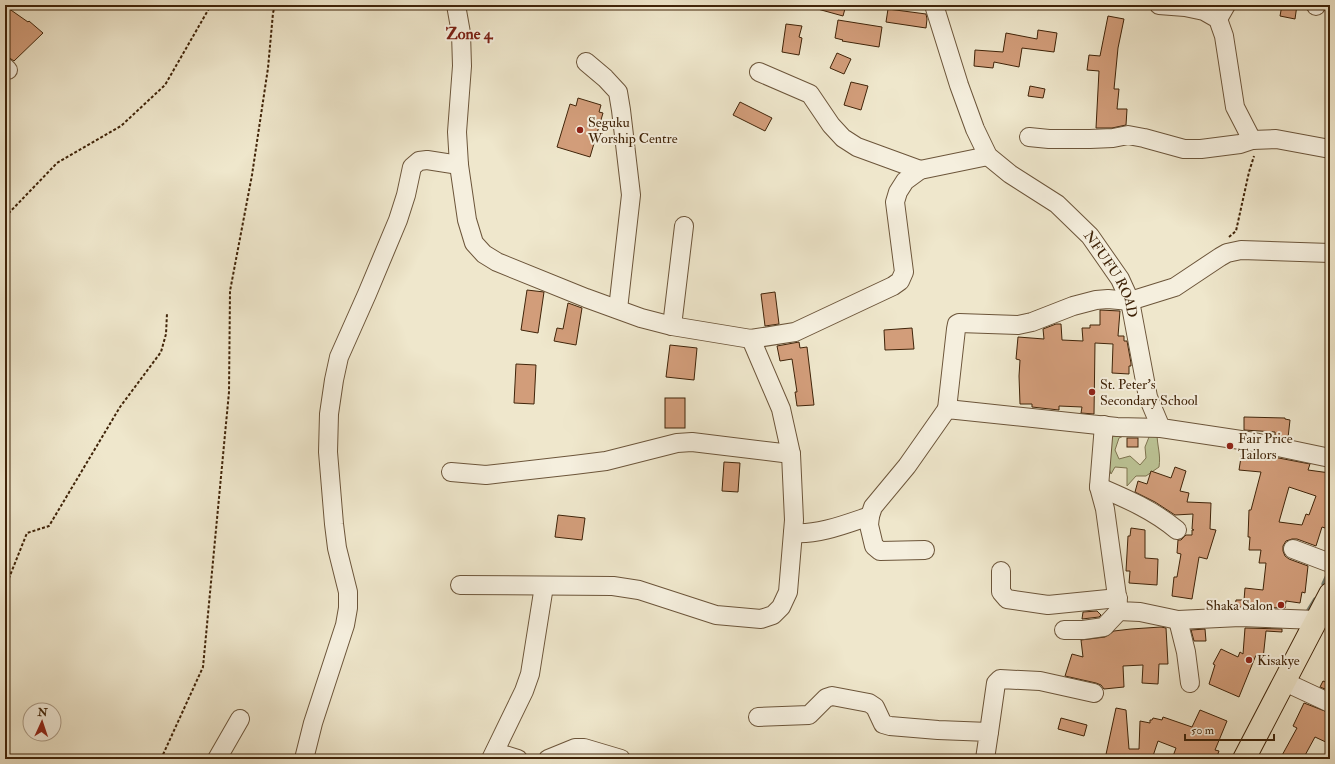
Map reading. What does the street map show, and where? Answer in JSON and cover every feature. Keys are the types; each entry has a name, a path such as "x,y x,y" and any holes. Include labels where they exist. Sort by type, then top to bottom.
{"main road":[{"path":"1244,759 1330,594"}],"street":[{"path":"456,5 461,33 462,66 458,132 459,165 467,220 474,243 484,254 497,262 641,318 672,326 751,339 795,332 893,286 900,281 904,272 895,202 898,192 906,181 920,170 988,156"},
{"name":"NFUFU ROAD","path":"934,5 959,85 975,129 988,156 1010,174 1057,204 1090,236 1120,279 1130,301 1148,397 1161,428"},
{"path":"1159,5 1222,12 1224,36 1235,107 1252,140"},
{"path":"586,62 605,78 618,92 621,110 631,195 618,309"},
{"path":"759,72 810,94 831,125 842,138 857,147 920,170"},
{"path":"1029,137 1075,139 1128,136 1144,138 1184,150 1240,144 1252,140 1276,140 1330,149"},
{"path":"304,759 313,723 345,625 348,608 348,592 337,548 328,452 329,414 339,357 398,220 412,167 419,161 427,160 459,165"},
{"path":"672,326 684,226"},
{"path":"925,550 880,551 874,546 869,525 870,516 873,507 907,466 947,410 957,324 1018,325 1032,322 1073,306 1096,300 1108,299 1130,301 1174,288 1220,257 1227,253 1240,250 1330,253"},
{"path":"460,585 613,586 638,590 716,614 762,619 773,614 781,607 788,592 793,533 794,489 792,454 781,409 751,339"},
{"path":"947,410 1104,425 1161,428 1254,442 1330,458"},
{"path":"1064,630 1083,630 1104,627 1118,604 1104,509 1099,487 1104,425"},
{"path":"451,472 486,475 598,462 677,443 692,442 792,454"},
{"path":"1099,487 1136,503 1161,517 1177,530"},
{"path":"793,533 803,534 832,528 870,516"},
{"path":"1293,549 1330,563"},
{"path":"1001,571 1001,592 1007,600 1048,605 1118,604 1140,612 1178,620 1240,617 1317,620"},
{"path":"518,759 493,755 524,691 530,674 544,586"},
{"path":"1178,620 1186,652 1190,683"},
{"path":"984,759 996,684 1000,679 1040,681 1094,693"},
{"path":"1285,682 1330,703"},
{"path":"758,717 809,715 826,698 832,696 869,703 875,707 883,724 890,726 988,732"},
{"path":"217,759 240,719"},
{"path":"548,759 575,748 584,748 621,759"}],"path":[{"path":"5,217 57,162 121,126 165,85 211,5"},
{"path":"161,759 203,668 229,392 230,291 252,175 268,68 275,5"},
{"path":"1226,240 1236,232 1249,172 1255,154 1252,140"},
{"path":"5,588 27,533 49,526 120,406 147,373 161,352 166,334 167,313"}],"green space":[{"path":"1151,432 1157,433 1160,458 1159,467 1146,476 1136,476 1127,486 1127,468 1115,467 1111,474 1108,465 1111,437 1124,433 1126,435 1119,438 1115,450 1119,459 1130,456 1140,465 1146,458 1145,447"}],"building":[{"path":"815,5 846,5 843,16 814,8"},
{"path":"1282,5 1297,5 1295,19 1280,16"},
{"path":"8,8 28,22 29,21 43,33 14,61 8,57 5,57 5,13"},
{"path":"888,9 926,14 926,28 886,22"},
{"path":"1108,16 1124,19 1118,48 1114,89 1119,89 1117,109 1127,109 1126,125 1112,128 1096,128 1099,71 1087,70 1089,55 1100,56"},
{"path":"838,20 882,27 879,47 842,41 843,40 835,38"},
{"path":"786,24 802,26 799,37 802,38 799,55 782,52"},
{"path":"1038,30 1057,33 1054,52 1022,48 1019,67 994,62 993,68 974,66 975,50 1003,52 1006,33 1037,39"},
{"path":"837,53 851,59 844,74 830,68"},
{"path":"851,82 868,86 861,110 844,105"},
{"path":"1030,86 1045,89 1043,98 1028,96"},
{"name":"Seguku Worship Centre","path":"578,98 601,105 599,112 603,113 590,157 557,147 570,104 576,106"},
{"path":"740,102 772,118 765,131 733,115"},
{"path":"527,290 544,292 538,333 521,330"},
{"path":"775,292 779,324 765,326 761,294"},
{"path":"568,303 582,308 576,345 554,341 557,328 563,329"},
{"path":"1100,310 1120,311 1118,336 1124,336 1124,341 1127,341 1131,363 1131,366 1129,366 1129,374 1112,373 1113,344 1095,343 1094,414 1081,413 1082,407 1059,406 1059,410 1032,407 1032,404 1020,404 1020,360 1016,359 1018,337 1044,339 1043,329 1056,324 1061,324 1062,340 1083,341 1082,328 1090,328 1090,325 1100,325"},
{"path":"912,328 914,349 885,350 884,330"},
{"path":"799,342 800,348 807,347 814,405 797,406 795,392 797,392 792,359 780,361 777,346"},
{"path":"670,345 697,348 694,380 666,377"},
{"path":"516,364 536,365 534,404 514,403"},
{"path":"665,398 685,398 685,428 665,428"},
{"path":"1244,417 1285,418 1290,420 1288,438 1275,436 1275,432 1244,430"},
{"path":"1127,438 1138,438 1138,447 1127,447"},
{"path":"1242,451 1310,464 1308,470 1330,473 1330,515 1325,528 1322,527 1316,546 1297,539 1292,539 1286,541 1283,546 1285,556 1308,566 1305,593 1302,592 1300,603 1286,601 1285,608 1235,607 1236,600 1244,600 1245,588 1263,590 1266,563 1259,563 1261,550 1249,550 1250,537 1248,537 1249,510 1251,510 1261,472 1239,470","holes":["1289,487 1316,496 1309,515 1306,514 1302,525 1279,522"]},
{"path":"724,462 740,463 738,492 722,491"},
{"path":"1175,467 1186,471 1180,491 1189,493 1187,502 1211,503 1210,529 1216,530 1207,559 1199,557 1192,599 1172,596 1174,577 1177,577 1181,554 1177,553 1178,540 1181,540 1186,535 1192,535 1192,530 1194,530 1192,529 1193,514 1175,515 1155,502 1135,492 1138,481 1147,484 1151,471 1171,478"},
{"path":"558,515 585,518 582,540 555,537"},
{"path":"1131,528 1145,530 1145,558 1158,559 1157,585 1129,583 1130,571 1126,571 1128,536 1130,536"},
{"path":"1097,611 1101,615 1099,617 1082,619 1083,612"},
{"path":"1161,627 1166,628 1168,664 1159,664 1158,684 1142,683 1143,665 1123,666 1124,687 1104,689 1101,685 1096,683 1065,676 1072,654 1083,657 1081,640 1105,637 1114,631"},
{"path":"1245,628 1282,629 1282,632 1266,631 1263,659 1256,655 1239,697 1209,684 1215,665 1213,664 1221,649 1238,657 1240,652 1243,654"},
{"path":"1205,629 1206,641 1194,641 1191,630"},
{"path":"1323,681 1330,684 1330,691 1320,687"},
{"path":"1304,703 1330,713 1330,744 1315,737 1303,759 1280,759 1297,728 1293,726"},
{"path":"1116,708 1126,710 1129,749 1139,749 1140,721 1150,723 1150,720 1153,718 1162,720 1163,717 1192,727 1200,710 1227,721 1215,750 1219,751 1216,759 1172,759 1176,748 1158,741 1152,759 1105,759"},
{"path":"1061,718 1087,725 1084,736 1058,729"}],"waterway":[{"path":"1323,584 1330,569"},
{"path":"1307,612 1315,599"}],"place":[{"name":"Seguku Worship Centre","path":"580,130"},
{"name":"St. Peter's Secondary School","path":"1092,392"},
{"name":"Fair Price Tailors","path":"1230,446"},
{"name":"Shaka Salon","path":"1281,605"},
{"name":"Kisakye","path":"1249,660"}],"district":[{"name":"Zone 4","path":"469,34"}]}
